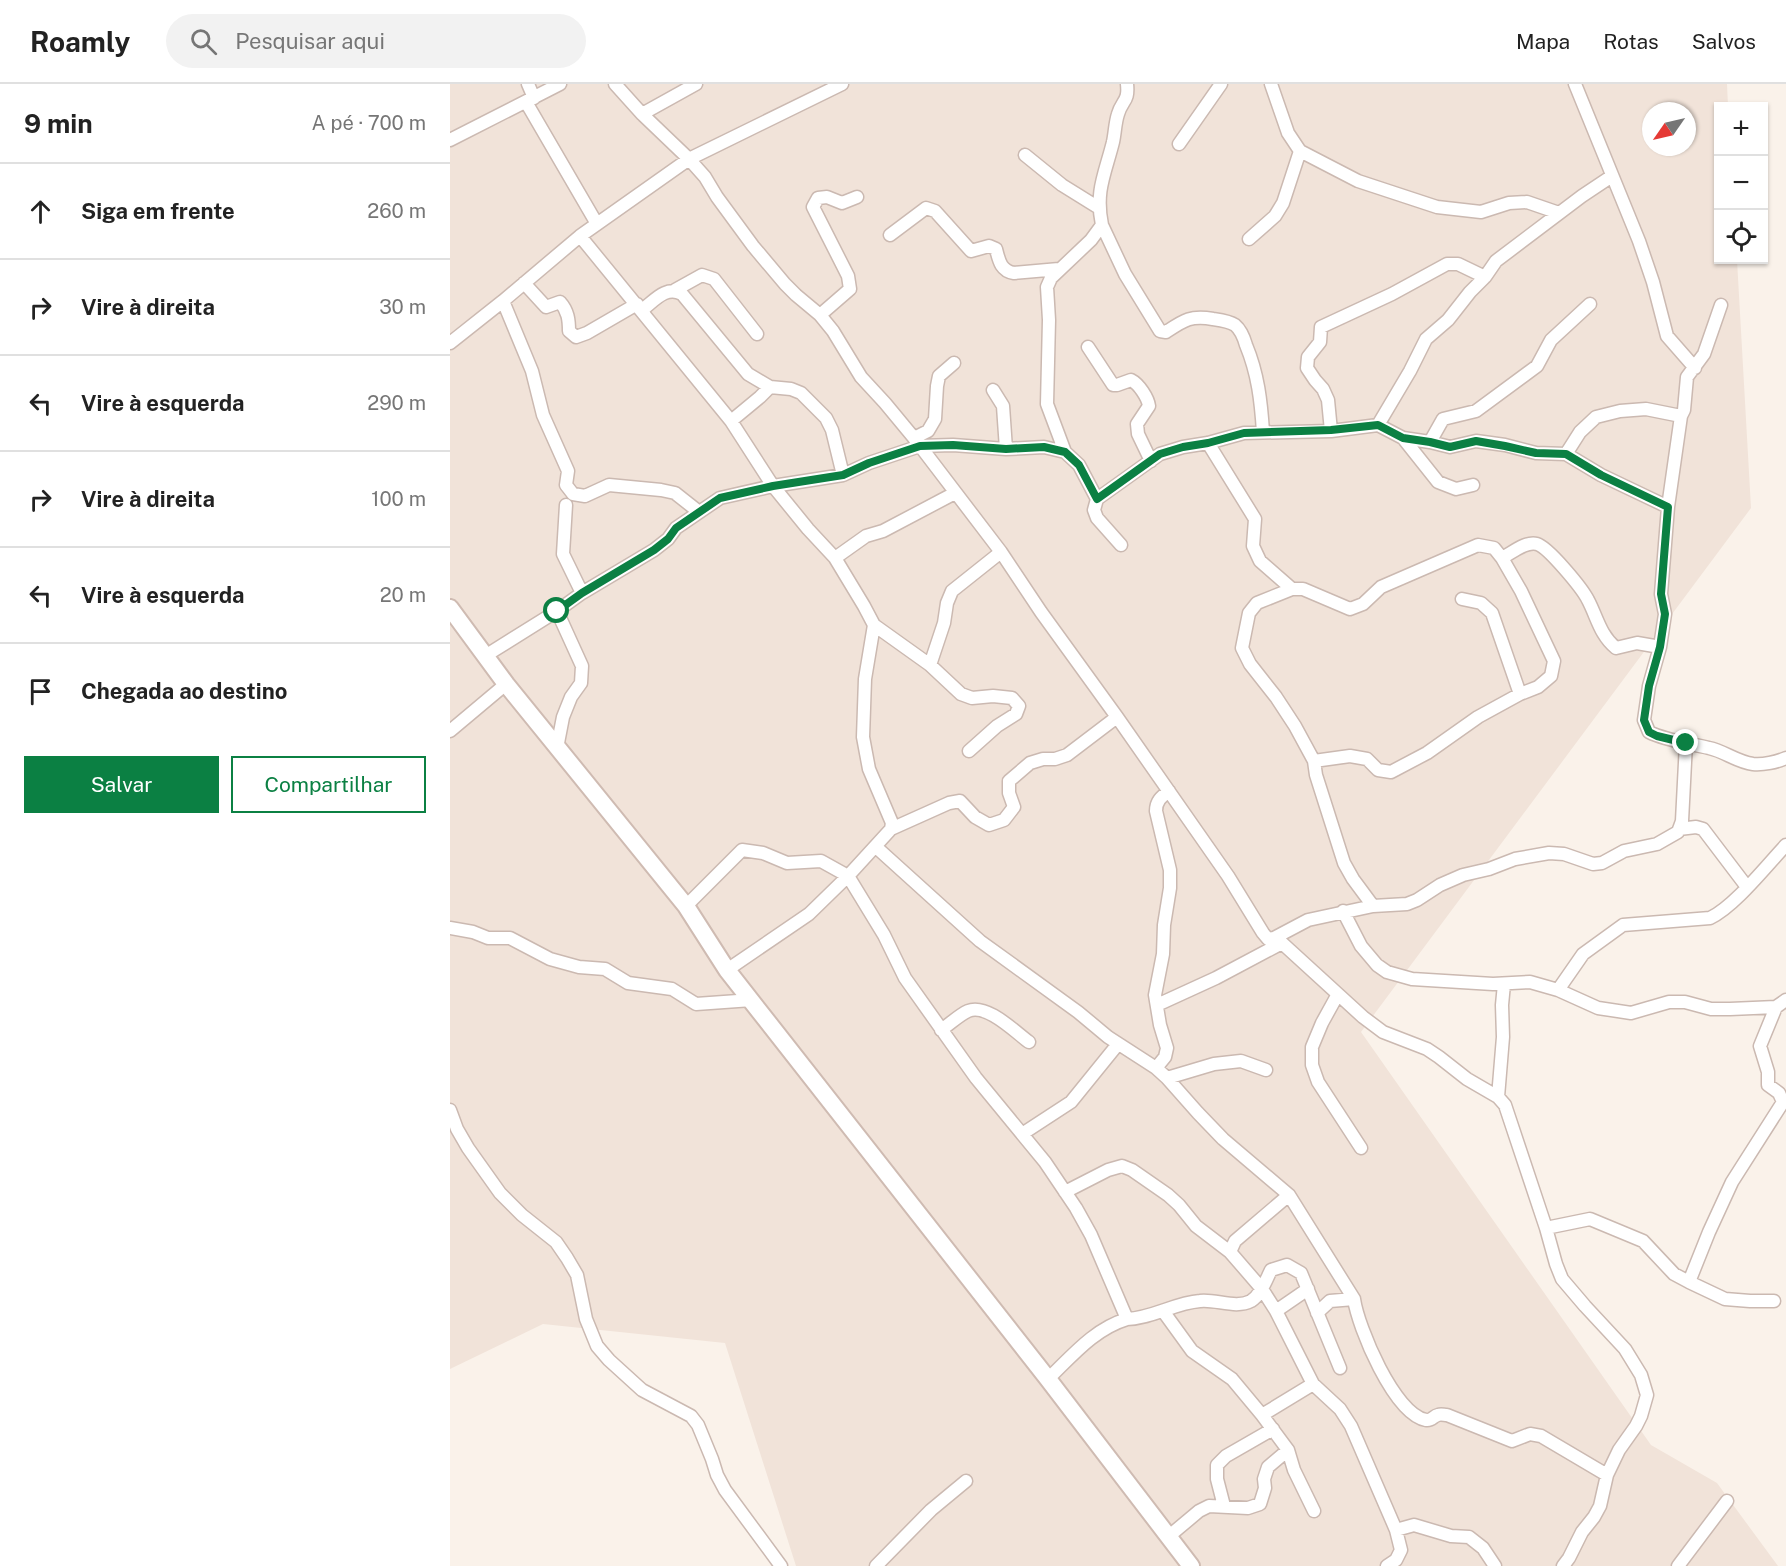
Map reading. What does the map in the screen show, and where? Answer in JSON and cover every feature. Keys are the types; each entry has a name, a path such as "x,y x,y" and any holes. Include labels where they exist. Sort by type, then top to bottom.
{"street":[{"path":"528,84 530,100 597,224"},
{"path":"450,140 560,84"},
{"path":"615,84 705,177 753,246 795,295 820,315 833,331 861,377 917,442 1001,552 1036,606 1228,876 1268,939 1282,943 1363,1017 1383,1032 1433,1053 1467,1079 1498,1097 1505,1105 1562,1279 1625,1348 1641,1375 1647,1395 1641,1416 1619,1450 1607,1475 1600,1506 1563,1566"},
{"path":"642,114 696,84"},
{"path":"450,343 580,236 689,159 842,84"},
{"path":"1127,84 1128,96 1118,112 1113,142 1100,185 1099,208 1102,225 1125,274 1160,331 1166,332 1183,320 1198,316 1235,325 1241,333 1254,364 1261,396 1263,432"},
{"path":"1179,144 1221,84"},
{"path":"1271,84 1288,133 1300,151 1358,181 1437,207 1481,212 1509,203 1527,202 1559,213"},
{"path":"1575,84 1639,241 1653,282 1667,336 1695,368"},
{"path":"1249,240 1275,216 1282,203 1300,151"},
{"path":"1025,155 1067,190 1099,208"},
{"path":"1378,425 1426,339 1448,320 1496,261 1612,176"},
{"path":"820,315 850,289 849,276 813,207 818,198 827,198 842,203 856,197"},
{"path":"890,235 926,208 935,211 971,251 989,246 996,249 1001,265 1007,272 1059,269"},
{"path":"1097,499 1079,465 1065,452 1047,404 1049,320 1047,287 1051,278 1091,240 1102,225"},
{"path":"580,236 731,421 773,486 808,529 836,558 873,626 930,665 961,694 972,698 993,696 1012,698 1019,706 1016,714 997,726 969,751"},
{"path":"1331,430 1328,400 1323,389 1307,368 1308,357 1320,342 1321,327 1392,294 1447,264 1458,264 1485,277"},
{"path":"524,283 546,307 560,302 566,309 569,331 576,338 639,307 667,290 675,290 702,275 714,279 758,334"},
{"path":"675,290 682,294 748,374 770,387 791,389 801,393 826,418 832,430 843,475"},
{"path":"503,301 532,371 543,415 568,471 566,485 573,494 585,496 609,485 661,490 675,493 699,512"},
{"path":"1430,442 1443,419 1476,411 1537,366 1551,340 1590,304"},
{"path":"1721,305 1704,354 1687,377 1684,410 1681,416 1668,507 1661,594 1665,614 1644,720 1649,732 1657,736 1711,748 1755,765 1786,758"},
{"path":"1088,347 1113,385 1131,380 1148,400 1149,406 1137,424 1138,434 1151,461"},
{"path":"485,656 582,593 654,550 668,539 676,528 720,498 773,486 843,475 917,442 928,431 935,419 939,376 954,363"},
{"path":"731,421 770,387"},
{"path":"993,390 1003,406 1006,449"},
{"path":"1566,454 1580,432 1596,417 1620,411 1646,409 1681,416"},
{"path":"1121,545 1097,518 1094,510 1097,499 1160,454 1244,433 1331,430 1378,425 1403,438 1450,447 1476,441 1536,453 1566,454 1601,475 1668,507"},
{"path":"1403,438 1438,482 1456,489 1473,485"},
{"path":"917,442 1006,449 1044,447 1065,452"},
{"path":"1208,443 1255,519 1253,546 1260,561 1292,589"},
{"path":"836,558 867,536 883,531 955,493"},
{"path":"566,505 563,554 582,593"},
{"path":"1502,558 1526,545 1537,544 1550,553 1587,598 1608,642 1616,648 1637,643 1660,647"},
{"path":"1314,761 1350,756 1367,759 1378,770 1391,772 1427,753 1478,717 1538,687 1551,676 1554,661 1521,591 1494,548 1478,545 1381,587 1363,604 1350,609 1303,589 1292,589 1257,603 1249,613 1242,648 1250,664 1289,717 1314,761 1316,775 1344,863 1373,906"},
{"path":"930,665 952,591 1001,552"},
{"path":"1462,600 1481,603 1491,613 1520,694"},
{"path":"450,608 506,684 686,906 727,970 1048,1379 1191,1566"},
{"path":"557,611 582,666 581,683 571,697 563,717 557,748"},
{"path":"873,626 865,679 863,737 869,769 892,823 891,829"},
{"path":"450,731 506,684"},
{"path":"727,970 809,914 891,829 949,803 960,801 975,817 989,825 1004,820 1014,807 1009,793 1009,781 1030,763 1066,755 1117,717"},
{"path":"1268,939 1308,920 1343,911 1407,904 1463,875 1515,859 1549,853 1564,854 1593,864 1602,863 1624,851 1657,844 1678,831 1682,821 1686,743"},
{"path":"1156,1068 1165,1057 1167,1048 1155,995 1163,954 1170,870 1156,803 1169,791"},
{"path":"1679,829 1696,826 1703,829 1747,887"},
{"path":"1558,990 1583,954 1623,925 1710,918 1720,914 1786,844"},
{"path":"876,847 980,941 1118,1044 1156,1068 1223,1139 1288,1195 1354,1299 1356,1313 1383,1376 1399,1400 1414,1414 1424,1420 1431,1420 1438,1415 1447,1415 1512,1441 1530,1434 1541,1436 1607,1475"},
{"path":"686,906 742,850 763,853 787,863 821,861 848,876 884,935 905,978 976,1078 1045,1161 1065,1192 1091,1235 1127,1319"},
{"path":"1343,911 1361,946 1377,965 1387,972 1412,979 1504,984 1530,982 1558,990 1598,1008 1631,1013 1669,1002 1685,1002 1711,1009 1781,1004"},
{"path":"450,928 473,932 488,938 510,938 550,959 579,967 610,971 628,983 672,989 696,1004 752,1000"},
{"path":"1157,1005 1216,978 1282,943"},
{"path":"1498,1097 1503,1037 1504,984"},
{"path":"1338,994 1312,1047 1312,1065 1318,1082 1361,1148"},
{"path":"1689,1282 1732,1182 1784,1103 1779,1093 1768,1085 1768,1072 1760,1046 1781,1004"},
{"path":"941,1030 969,1010 980,1009 990,1013 1029,1042"},
{"path":"1022,1134 1071,1102 1118,1044"},
{"path":"1167,1078 1214,1064 1240,1060 1266,1070"},
{"path":"450,1110 457,1129 468,1148 501,1193 522,1215 556,1242 567,1258 577,1275 586,1319 597,1346 642,1390 691,1416 698,1425 725,1490 781,1566"},
{"path":"1065,1192 1108,1170 1122,1166 1132,1170 1179,1205 1196,1226 1230,1252 1262,1289 1276,1311 1313,1384 1340,1409 1351,1426 1396,1530 1401,1550 1396,1560 1387,1566"},
{"path":"1230,1252 1235,1241 1288,1195"},
{"path":"1546,1228 1590,1219 1643,1241 1674,1274 1725,1299 1774,1301"},
{"path":"1048,1379 1096,1333 1112,1324 1127,1319 1142,1318 1203,1300 1239,1304 1252,1301 1262,1289 1271,1270 1287,1265 1301,1274 1340,1368"},
{"path":"1276,1311 1308,1289"},
{"path":"1317,1313 1330,1301 1354,1299"},
{"path":"1163,1311 1192,1351 1232,1380 1273,1429 1288,1450 1294,1470 1314,1511"},
{"path":"1262,1415 1313,1384"},
{"path":"1224,1506 1217,1479 1217,1465 1226,1456 1273,1429"},
{"path":"1168,1537 1199,1511 1209,1506 1248,1508 1260,1504 1268,1467 1288,1450"},
{"path":"876,1566 931,1510 966,1481"},
{"path":"1678,1566 1727,1501"},
{"path":"1396,1530 1414,1525 1451,1536 1469,1538 1483,1548 1495,1566"}],"shaded area":[{"path":"450,84 1727,84 1728,102 1714,102 1714,264 1737,264 1751,508 1361,1032 1651,1445 1717,1483 1778,1566 796,1566 725,1343 543,1324 450,1369"}],"route":[{"path":"557,611 582,593 654,550 668,539 676,528 720,498 773,486 843,475 869,463 920,446 953,445 1006,449 1044,447 1065,452 1079,465 1097,499 1160,454 1183,447 1244,433 1331,430 1378,425 1403,438 1450,447 1476,441 1536,453 1566,454 1620,485 1668,507 1661,594 1665,614 1644,720 1649,732 1686,743"}]}
